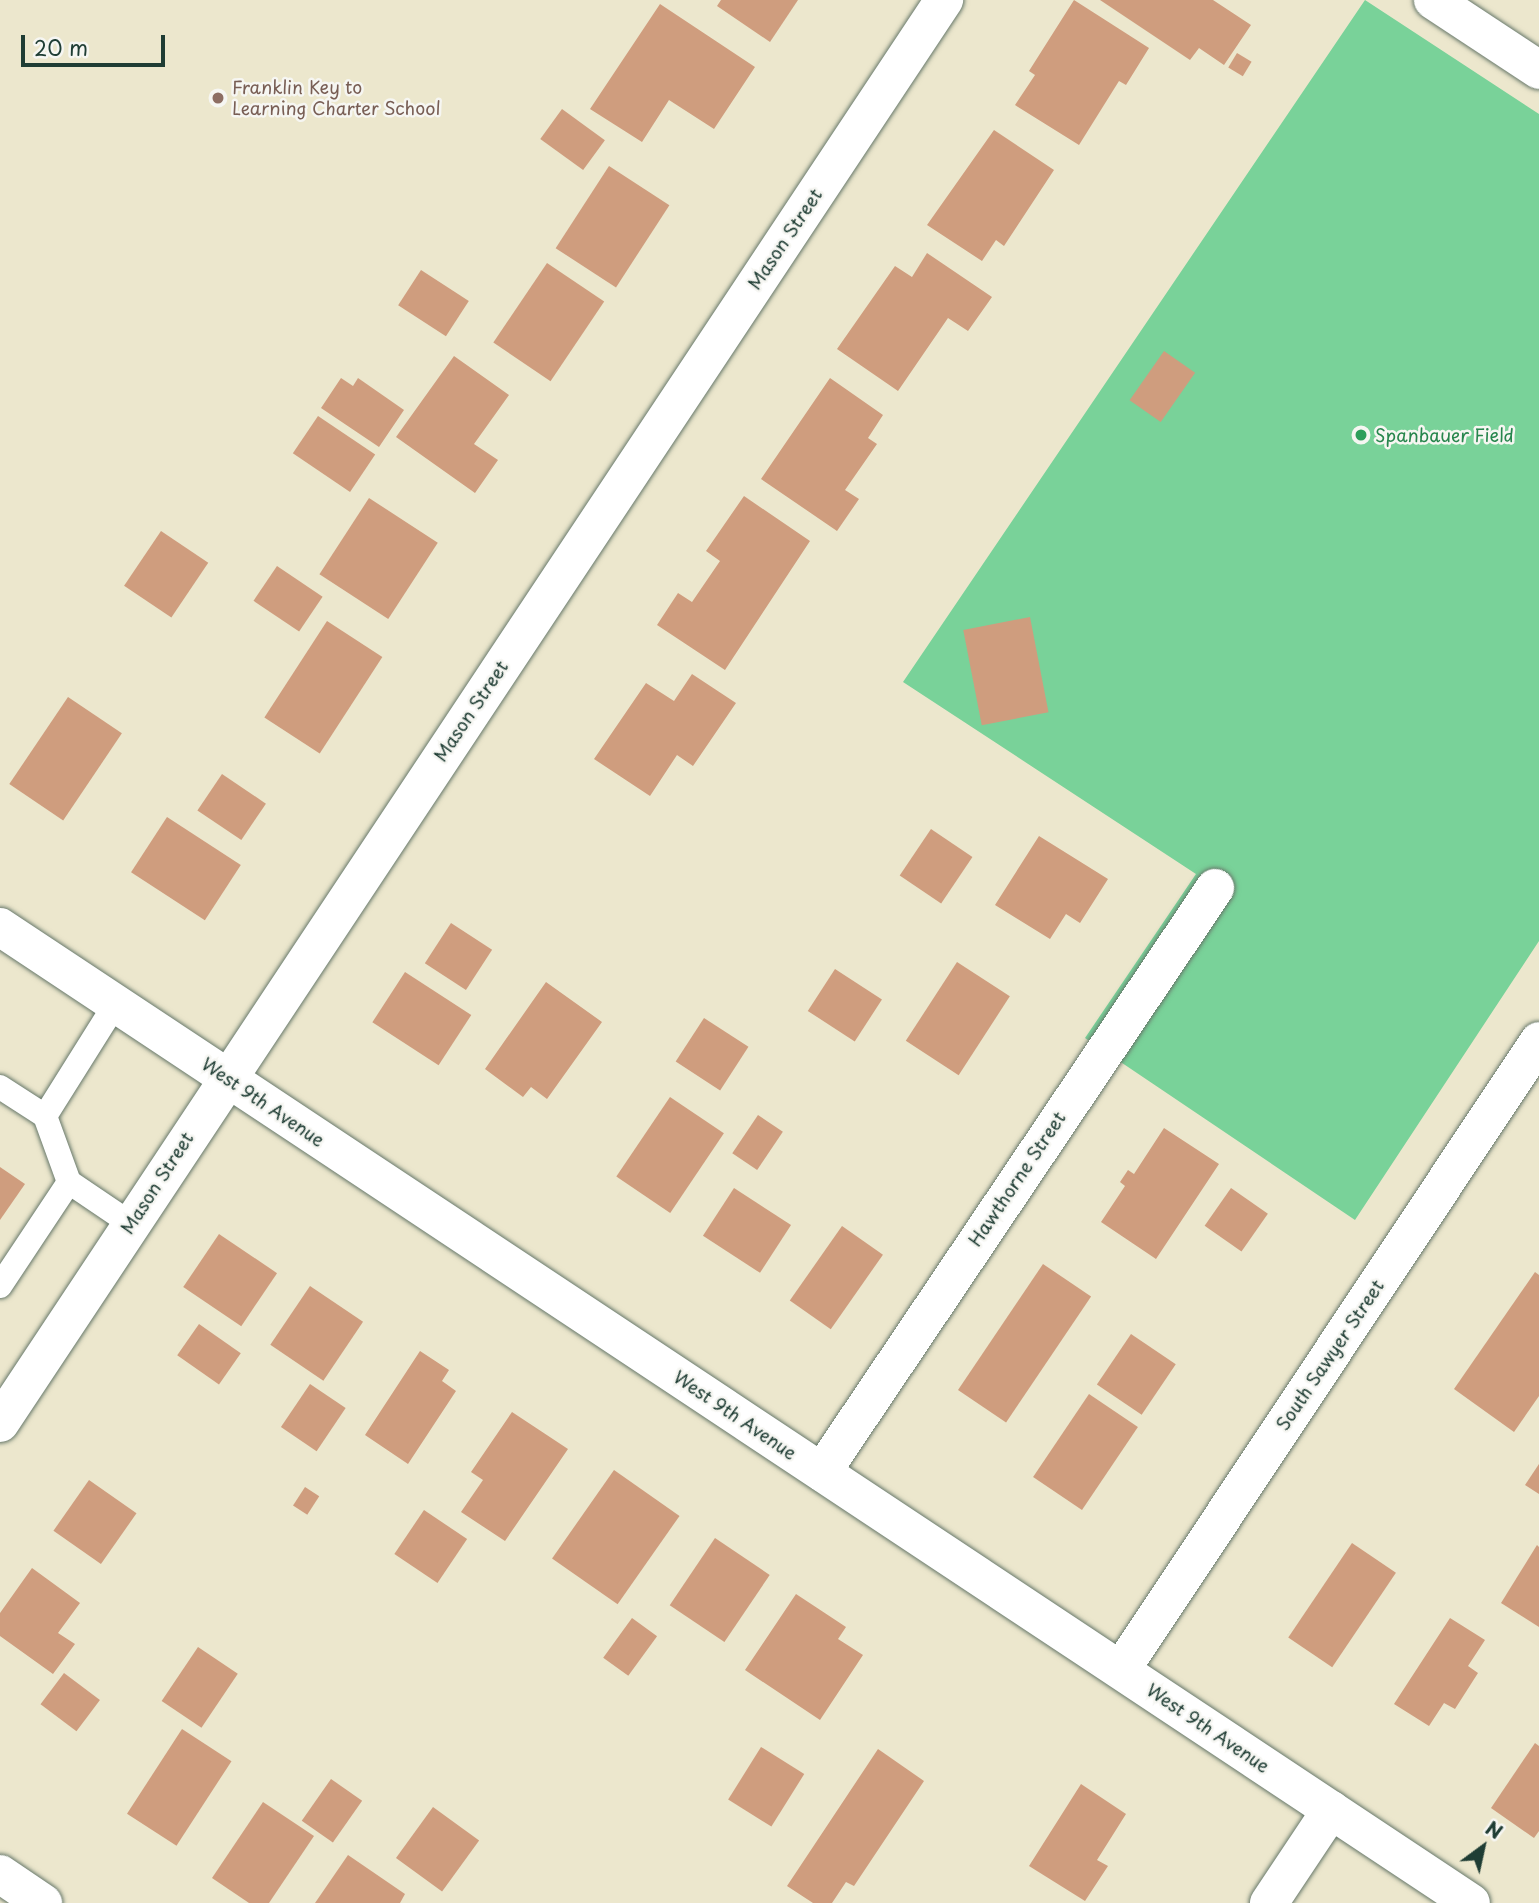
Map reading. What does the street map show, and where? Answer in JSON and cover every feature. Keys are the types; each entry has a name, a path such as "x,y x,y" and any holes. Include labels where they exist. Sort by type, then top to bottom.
{"street":[{"name":"Mason Street","path":"0,1423 226,1078 944,0"},
{"path":"1433,0 1539,70"},
{"name":"Hawthorne Street","path":"822,1472 1215,888"},
{"name":"West 9th Avenue","path":"0,926 1471,1903"},
{"name":"South Sawyer Street","path":"1121,1670 1539,1041"},
{"path":"1269,1903 1331,1810"},
{"path":"0,1874 43,1903"}],"lane":[{"path":"45,1116 116,1003"},
{"path":"0,1087 45,1116 69,1182 131,1224"},
{"path":"0,1286 69,1182"}],"green space":[{"path":"1365,0 1539,114 1539,941 1355,1220 1085,1038 1196,874 903,682"}],"building":[{"path":"721,0 798,0 770,42 717,6"},
{"path":"1074,0 1149,48 1126,85 1119,81 1079,145 1015,105 1035,75 1029,71"},
{"path":"1100,0 1213,0 1251,25 1224,65 1199,48 1190,60"},
{"path":"660,4 755,67 714,129 669,100 642,142 590,109"},
{"path":"1237,53 1252,62 1243,76 1228,68"},
{"path":"562,109 605,140 583,170 540,139"},
{"path":"994,130 1054,170 1004,246 996,240 982,261 927,225"},
{"path":"609,166 669,205 616,287 556,248"},
{"path":"927,253 992,297 968,331 948,318 898,391 837,349 895,266 912,277"},
{"path":"547,263 604,302 551,381 493,343"},
{"path":"421,270 469,301 446,336 398,305"},
{"path":"1164,351 1195,373 1161,422 1130,400"},
{"path":"454,356 509,395 474,444 498,460 475,493 396,437"},
{"path":"341,378 353,386 358,378 404,410 379,447 321,408"},
{"path":"830,378 883,415 868,438 877,444 845,490 859,499 837,531 761,479"},
{"path":"318,416 375,455 350,492 293,453"},
{"path":"744,496 810,541 725,670 657,625 678,593 692,602 720,561 706,551"},
{"path":"369,498 438,543 388,619 319,574"},
{"path":"161,531 208,563 171,618 124,586"},
{"path":"277,566 323,597 299,632 254,601"},
{"path":"1030,617 1049,712 982,725 963,630"},
{"path":"327,621 382,657 320,753 264,717"},
{"path":"692,674 736,703 693,766 677,755 650,796 594,759 646,683 674,701"},
{"path":"68,697 122,733 63,820 9,784"},
{"path":"222,774 266,804 241,840 197,810"},
{"path":"167,817 241,865 205,920 131,872"},
{"path":"931,829 972,857 941,903 900,875"},
{"path":"1039,836 1108,879 1080,923 1066,914 1050,939 995,905"},
{"path":"451,923 492,950 466,990 425,963"},
{"path":"957,962 1010,996 959,1075 906,1041"},
{"path":"835,969 882,999 855,1041 808,1011"},
{"path":"405,972 471,1015 439,1065 372,1022"},
{"path":"546,982 602,1022 547,1099 531,1087 523,1097 485,1069"},
{"path":"704,1018 748,1047 720,1090 676,1062"},
{"path":"670,1097 724,1133 670,1213 616,1177"},
{"path":"758,1115 783,1132 757,1170 732,1153"},
{"path":"1164,1128 1219,1164 1156,1259 1101,1222 1125,1186 1120,1182 1128,1170 1134,1174"},
{"path":"0,1167 25,1184 0,1220"},
{"path":"734,1188 791,1225 760,1273 703,1236"},
{"path":"1231,1188 1268,1214 1241,1251 1205,1226"},
{"path":"842,1226 883,1255 831,1329 790,1301"},
{"path":"219,1234 277,1273 241,1326 183,1287"},
{"path":"1043,1264 1091,1296 1006,1422 958,1390"},
{"path":"1535,1272 1539,1275 1539,1396 1514,1432 1454,1389"},
{"path":"310,1286 363,1322 323,1381 270,1345"},
{"path":"199,1324 241,1353 219,1384 177,1355"},
{"path":"1131,1334 1176,1364 1142,1415 1097,1385"},
{"path":"420,1351 449,1370 442,1381 456,1391 408,1464 365,1435"},
{"path":"310,1384 346,1408 317,1451 281,1427"},
{"path":"1089,1394 1138,1427 1082,1510 1033,1477"},
{"path":"512,1412 568,1449 505,1541 461,1512 483,1480 471,1472"},
{"path":"1539,1464 1539,1494 1525,1485"},
{"path":"614,1470 680,1516 618,1604 552,1558"},
{"path":"89,1480 137,1513 101,1564 53,1531"},
{"path":"305,1487 319,1496 307,1515 293,1505"},
{"path":"424,1510 467,1539 437,1583 394,1554"},
{"path":"715,1538 770,1575 724,1642 670,1605"},
{"path":"1352,1543 1396,1573 1332,1667 1288,1638"},
{"path":"1537,1545 1539,1547 1539,1627 1501,1603"},
{"path":"32,1568 80,1603 58,1633 75,1644 53,1674 0,1636 0,1613"},
{"path":"796,1594 846,1627 838,1639 863,1655 820,1720 745,1670"},
{"path":"632,1618 657,1636 628,1676 603,1658"},
{"path":"1450,1618 1485,1640 1468,1666 1478,1673 1455,1709 1444,1703 1429,1726 1394,1704"},
{"path":"198,1647 238,1674 201,1728 162,1701"},
{"path":"64,1673 100,1700 76,1731 41,1704"},
{"path":"182,1729 231,1761 176,1846 127,1814"},
{"path":"1535,1743 1539,1746 1539,1831 1534,1838 1491,1808"},
{"path":"761,1747 804,1774 771,1827 728,1800"},
{"path":"878,1749 924,1781 854,1886 846,1882 832,1903 813,1903 787,1886"},
{"path":"331,1779 362,1801 333,1843 302,1821"},
{"path":"1081,1784 1126,1814 1097,1860 1108,1866 1085,1901 1029,1866"},
{"path":"263,1802 314,1836 269,1903 249,1903 212,1878"},
{"path":"433,1807 479,1841 442,1891 396,1858"},
{"path":"348,1855 405,1894 400,1903 315,1903"}],"place":[{"name":"Franklin Key to Learning Charter School","path":"218,98"},
{"name":"Spanbauer Field","path":"1361,435"}]}
